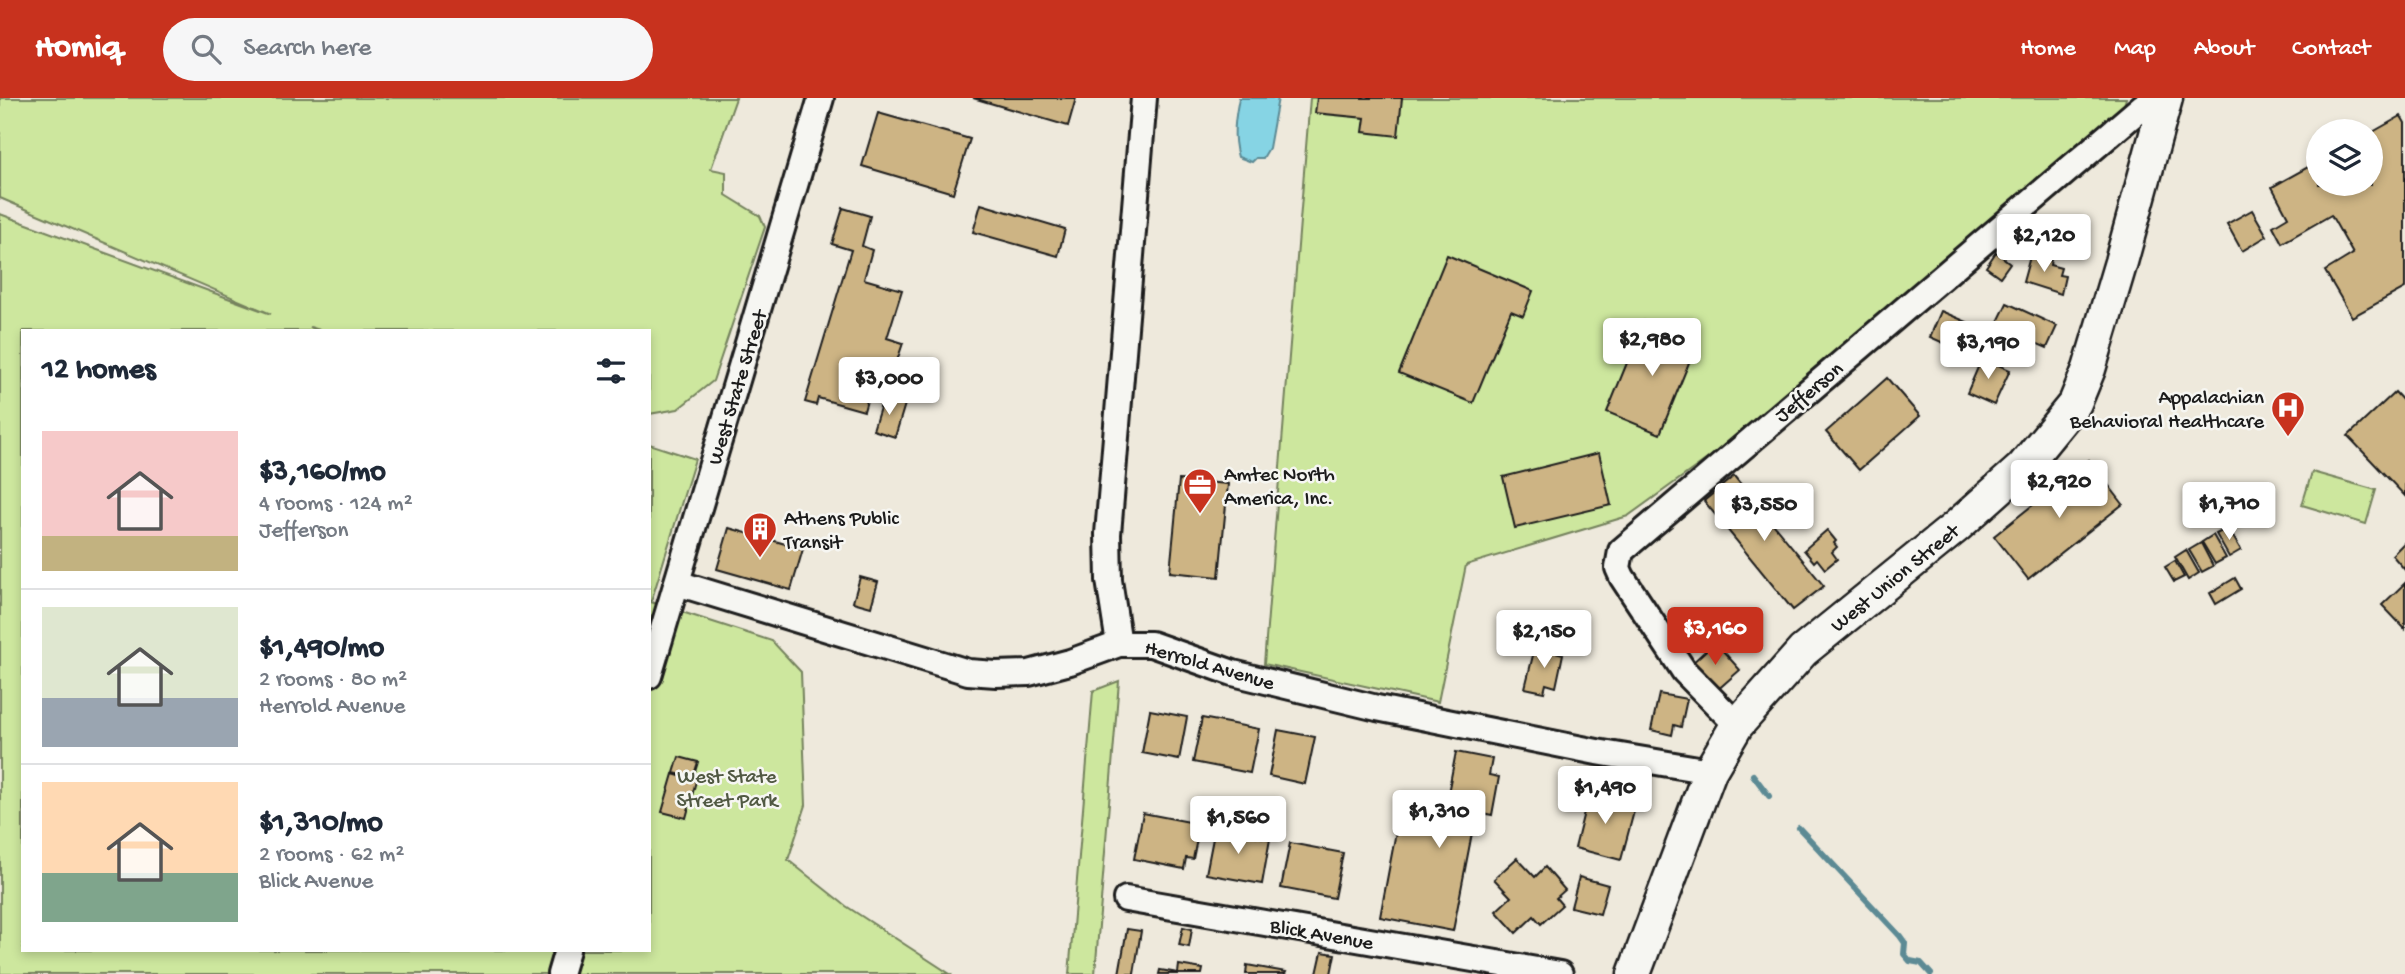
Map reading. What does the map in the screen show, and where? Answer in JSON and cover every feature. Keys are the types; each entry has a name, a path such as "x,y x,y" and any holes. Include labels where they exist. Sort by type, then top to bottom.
{"main road":[{"name":"West Union Street","path":"1634,974 1710,771 1737,725 1803,651 1957,526 2022,468 2075,403 2089,369 2166,100"}],"street":[{"name":"West State Street","path":"651,669 821,98"},
{"path":"1119,644 1109,580 1108,534 1144,98"},
{"name":"Jefferson","path":"1737,725 1684,671 1667,648 1622,577 1618,568 1621,551 2143,106 2166,100"},
{"name":"Herrold Avenue","path":"677,583 968,671 1029,673 1070,662 1119,644 1150,644 1233,673 1377,708 1597,752 1710,771"},
{"name":"Blick Avenue","path":"1126,899 1560,974"},
{"path":"560,974 566,952"}],"green space":[{"name":"West State Street Park","path":"0,98 736,98 711,169 726,172 726,195 760,216 765,227 713,381 678,409 651,414 651,329 21,329 21,952 651,952 651,602 772,641 801,672 806,805 788,860 846,906 950,974 0,974 0,214 271,314 0,198"},
{"path":"1310,98 2126,98 2122,113 1725,446 1628,516 1466,565 1438,702 1264,664"},
{"path":"651,445 695,459 651,602"},
{"path":"2312,472 2376,490 2366,524 2302,505"},
{"path":"1119,681 1095,974 1069,974 1093,691"}],"water":[{"path":"1239,98 1278,98 1269,148 1263,158 1256,158 1252,162 1238,157 1236,149 1235,127"}],"building":[{"path":"973,98 1076,98 1068,126"},
{"path":"1317,98 1402,98 1398,136 1363,132 1365,118 1315,113"},
{"path":"878,113 970,139 953,193 862,166"},
{"path":"2401,116 2405,123 2405,288 2352,317 2325,271 2353,254 2331,215 2282,243 2273,226 2288,217 2272,187 2306,168 2306,196 2383,196 2383,126"},
{"path":"981,204 1065,229 1058,256 973,232"},
{"path":"843,208 870,216 862,246 872,250 864,279 902,290 887,338 903,343 895,367 878,362 864,411 818,398 816,405 805,402 851,250 832,244"},
{"path":"2252,210 2267,236 2242,251 2227,224"},
{"path":"1996,252 2010,263 2000,277 1986,267"},
{"path":"2031,253 2051,259 2050,265 2061,268 2059,275 2065,276 2061,294 2023,282"},
{"path":"1447,255 1533,291 1523,316 1511,311 1473,403 1399,373"},
{"path":"2007,303 2057,326 2047,348 2024,338 2020,346 1992,334"},
{"path":"1941,311 1967,322 1955,348 1930,337"},
{"path":"1644,321 1697,343 1660,434 1607,412"},
{"path":"1982,358 2010,370 1994,405 1967,393"},
{"path":"1887,378 1920,416 1859,470 1826,432"},
{"path":"2395,392 2405,403 2405,496 2348,436"},
{"path":"883,398 905,404 895,437 873,430"},
{"path":"1599,453 1611,505 1515,528 1503,477"},
{"path":"2089,460 2123,504 2028,579 1994,536"},
{"path":"1734,476 1824,586 1793,610 1704,501"},
{"name":"Amtec North America, Inc.","path":"1179,480 1228,484 1219,577 1170,572"},
{"name":"Athens Public Transit","path":"729,528 803,549 791,590 717,569"},
{"path":"2228,528 2241,550 2229,557 2216,534"},
{"path":"1827,530 1836,541 1834,543 1837,547 1832,552 1837,559 1825,569 1817,559 1814,562 1804,550"},
{"path":"2213,535 2226,558 2215,564 2202,542"},
{"path":"2405,542 2405,570 2392,555"},
{"path":"2201,543 2213,566 2202,572 2189,550"},
{"path":"2186,550 2199,573 2188,580 2175,557"},
{"path":"2175,561 2184,577 2174,582 2165,567"},
{"path":"860,577 878,582 871,607 853,602"},
{"path":"2235,578 2241,589 2216,604 2210,593"},
{"path":"2405,583 2405,629 2382,605"},
{"path":"1715,642 1740,670 1715,692 1690,665"},
{"path":"1535,647 1563,654 1556,687 1546,684 1544,692 1525,688"},
{"path":"1659,694 1687,699 1681,727 1674,725 1672,735 1651,730"},
{"path":"1150,710 1187,717 1179,760 1142,753"},
{"path":"1202,718 1259,729 1250,773 1193,762"},
{"path":"1278,730 1315,737 1305,784 1269,776"},
{"path":"1456,752 1492,759 1489,775 1499,777 1492,815 1482,813 1479,829 1473,828 1453,931 1380,917 1399,816 1442,824"},
{"path":"679,757 698,762 693,778 674,773"},
{"path":"673,774 696,781 686,818 662,812"},
{"path":"1589,792 1636,804 1621,860 1575,848"},
{"path":"1143,813 1200,824 1193,859 1186,858 1184,869 1134,859"},
{"path":"1215,828 1270,839 1262,884 1206,874"},
{"path":"1290,843 1343,853 1334,898 1281,888"},
{"path":"1517,858 1535,877 1545,867 1565,890 1556,898 1562,905 1541,924 1534,916 1516,933 1496,911 1511,897 1494,879"},
{"path":"1579,877 1608,885 1600,914 1571,907"},
{"path":"1183,927 1192,929 1189,947 1179,945"},
{"path":"1127,929 1141,931 1134,974 1119,974"},
{"path":"1322,952 1335,954 1331,974 1317,974"},
{"path":"1179,965 1203,969 1202,974 1159,974 1160,970 1178,973"},
{"path":"1247,965 1286,972 1246,974"}],"waterway":[{"path":"1753,775 1769,796"},
{"path":"1799,828 1900,936 1905,943 1904,954 1910,961 1921,963 1931,974"}],"place":[{"name":"Appalachian Behavioral Healthcare","path":"2288,438"},
{"name":"Amtec North America, Inc.","path":"1200,515"},
{"name":"Athens Public Transit","path":"760,559"}]}
